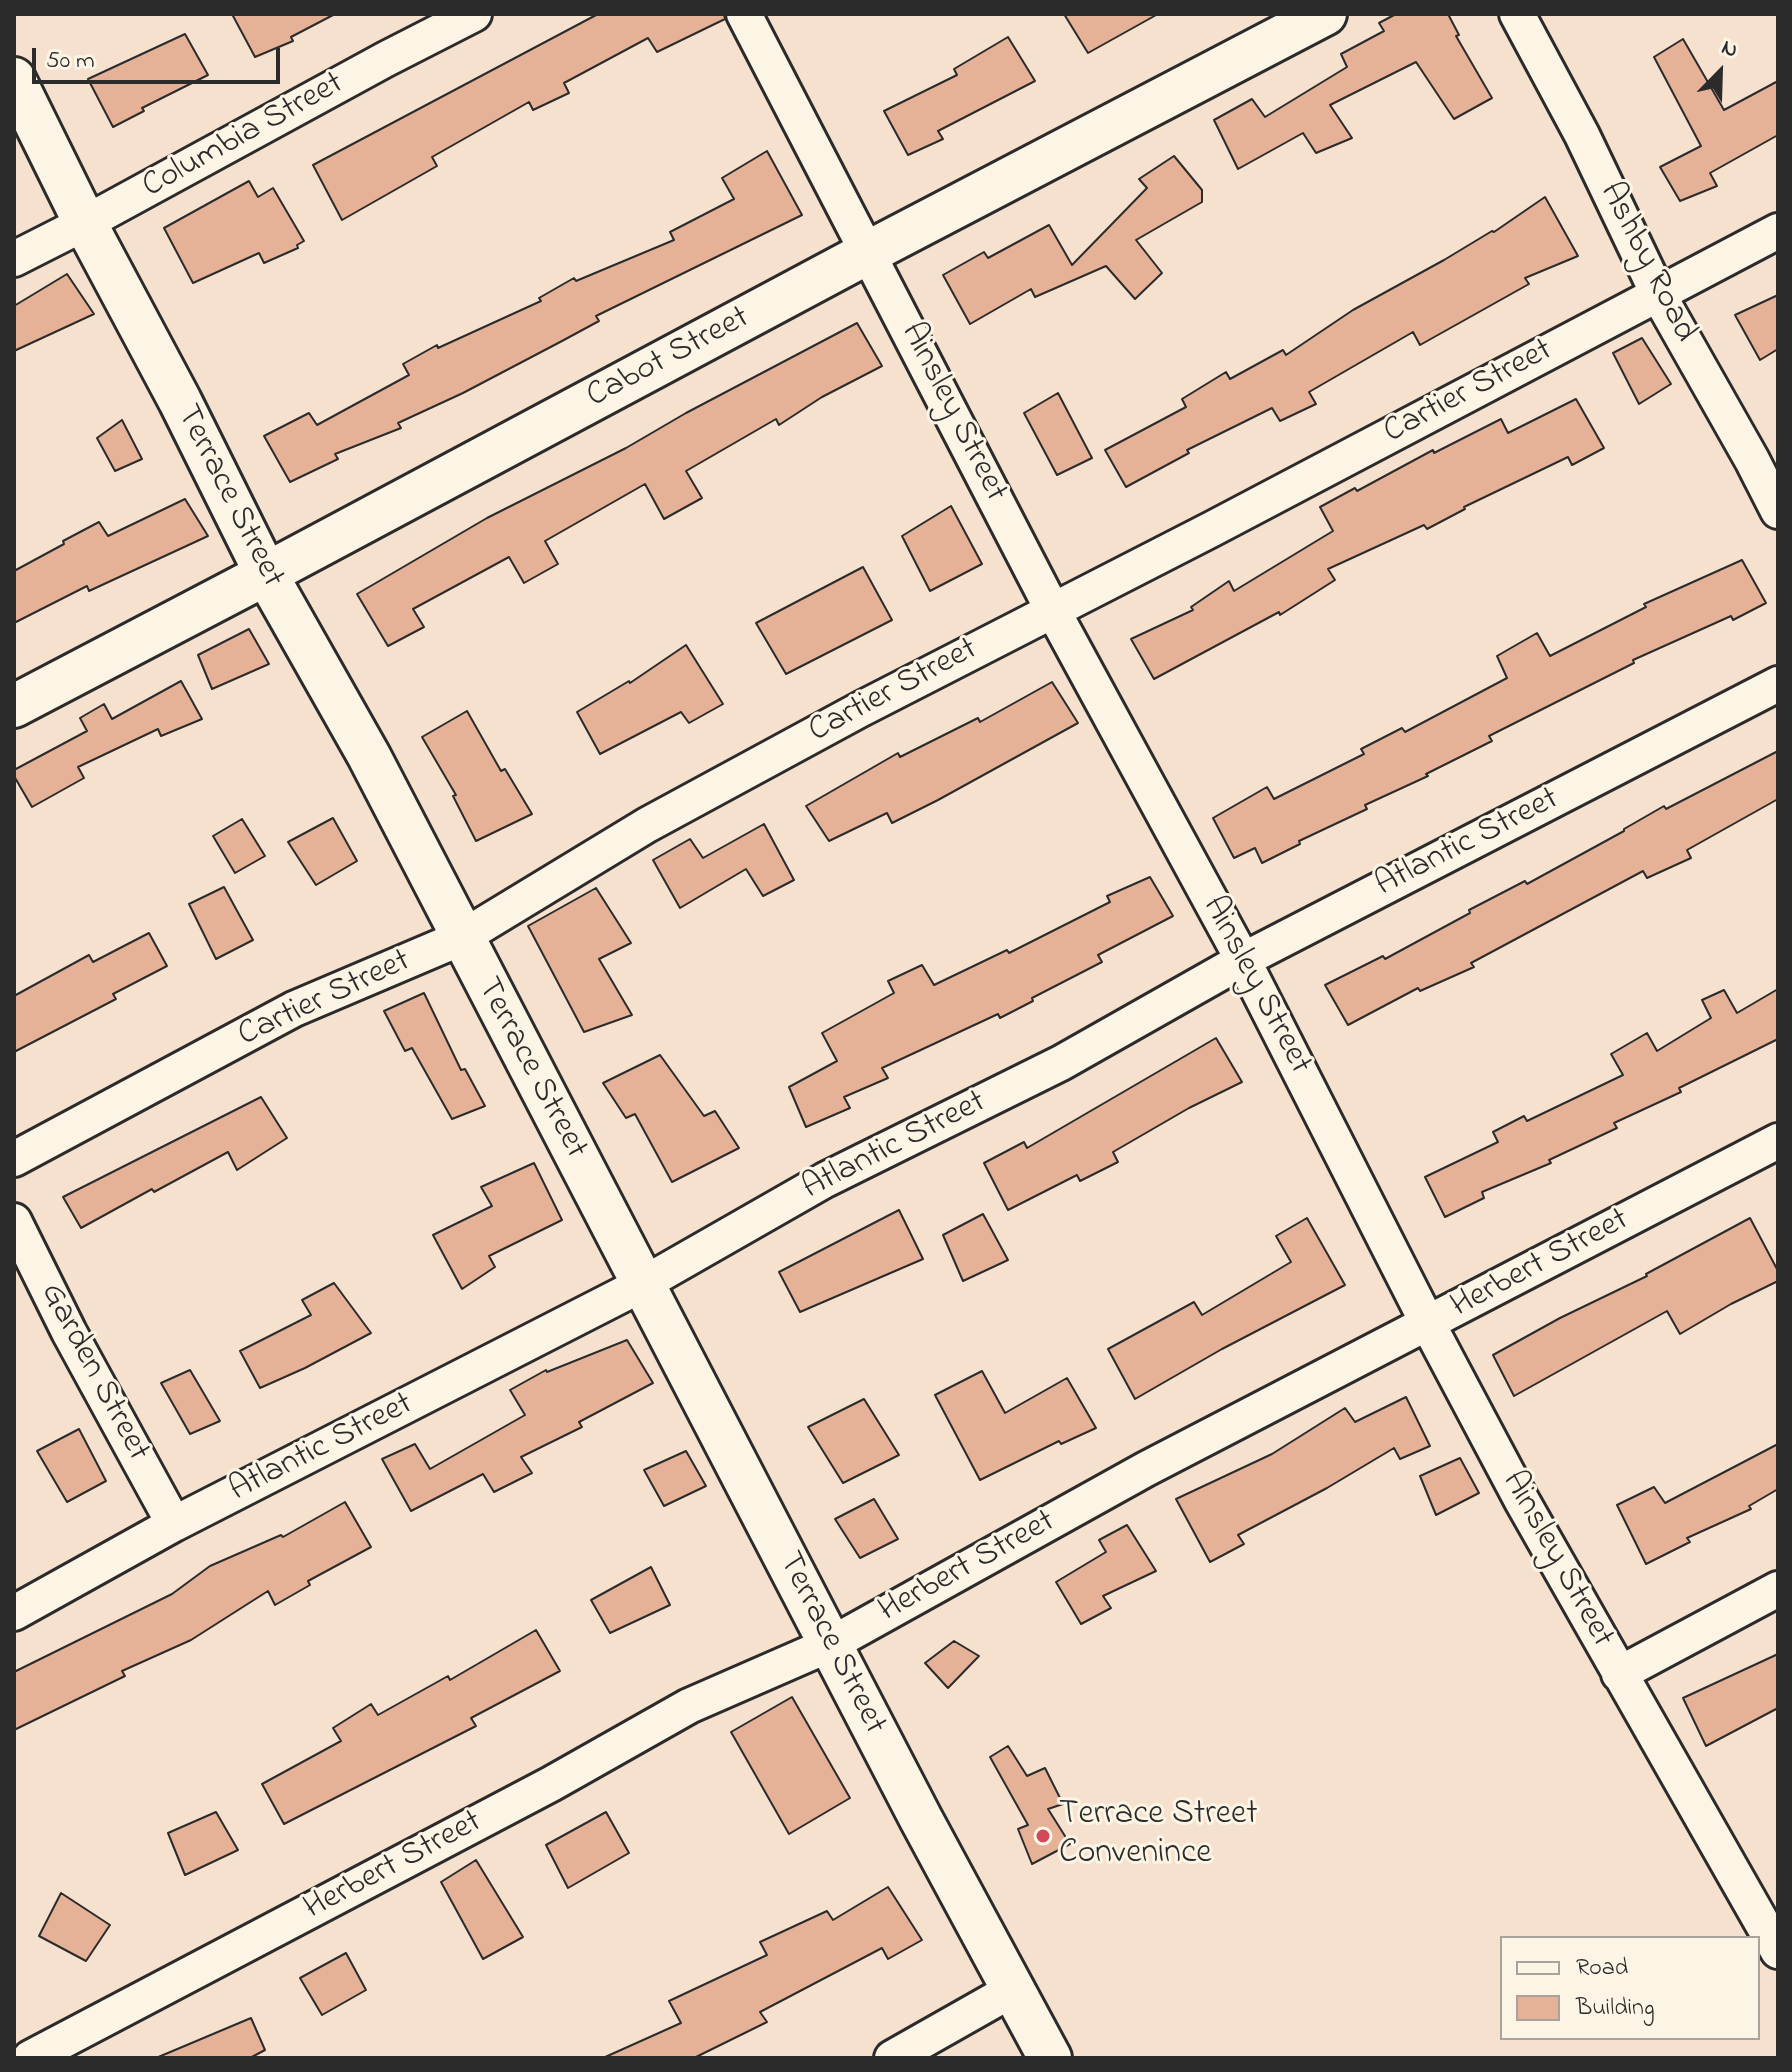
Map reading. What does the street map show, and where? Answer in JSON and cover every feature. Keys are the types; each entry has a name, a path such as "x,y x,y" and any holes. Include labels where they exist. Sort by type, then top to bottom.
{"street":[{"name":"Columbia Street","path":"14,259 474,14"},
{"name":"Ainsley Street","path":"744,14 1052,609 1243,960 1428,1324 1522,1501 1778,1951"},
{"name":"Cabot Street","path":"14,706 1325,14"},
{"name":"Ashby Road","path":"1517,14 1582,135 1658,294 1778,511"},
{"name":"Terrace Street","path":"14,79 266,574 369,756 461,938 1050,2058"},
{"name":"Cartier Street","path":"14,1159 294,1009 461,938 647,825 1052,609 1212,529 1778,231"},
{"name":"Atlantic Street","path":"14,1613 174,1524 643,1284 825,1180 1061,1063 1243,960 1778,684"},
{"name":"Herbert Street","path":"30,2058 551,1784 689,1706 831,1644 1146,1469 1778,1141"},
{"name":"Garden Street","path":"14,1221 69,1332 174,1524"},
{"path":"1619,1674 1778,1589"},
{"path":"892,2058 1012,1990"}],"building":[{"path":"232,14 335,14 291,37 293,41 255,57"},
{"path":"598,14 724,14 725,19 657,52 648,38 564,83 569,93 533,110 529,102 432,157 437,166 342,220 313,165"},
{"path":"1064,14 1158,14 1088,53"},
{"path":"1396,14 1448,14 1459,35 1456,36 1492,98 1454,119 1416,62 1330,105 1352,138 1316,153 1303,133 1238,169 1214,120 1252,99 1265,117 1347,67 1341,54 1384,31 1379,23"},
{"path":"185,34 208,75 142,108 144,111 113,127 88,79"},
{"path":"1008,37 1035,81 938,131 943,139 908,155 884,111 957,75 954,69"},
{"path":"1683,39 1724,110 1778,81 1778,135 1710,173 1717,186 1680,201 1660,167 1701,146 1654,57"},
{"path":"767,151 802,215 596,316 599,321 463,393 398,423 401,428 335,454 338,459 290,482 264,436 309,413 317,425 409,375 403,364 437,345 438,348 541,301 539,298 574,278 576,281 674,240 670,232 734,199 722,178"},
{"path":"1174,156 1202,190 1202,202 1136,240 1162,273 1135,299 1106,266 1035,297 1031,289 970,324 943,275 984,252 988,258 1049,225 1072,265 1147,188 1139,179"},
{"path":"249,181 258,197 273,188 304,241 297,245 298,248 264,263 259,253 193,283 164,228"},
{"path":"1545,197 1578,256 1525,278 1529,284 1420,345 1413,332 1309,392 1316,404 1280,421 1272,408 1187,450 1189,453 1126,487 1105,450 1186,407 1182,399 1226,372 1230,379 1283,350 1286,355 1353,310 1494,232"},
{"path":"67,274 94,314 14,351 14,306"},
{"path":"1778,295 1778,349 1760,360 1735,315"},
{"path":"857,323 882,366 822,397 779,425 776,419 686,471 702,498 664,519 645,484 545,541 558,564 524,583 509,557 413,609 424,627 388,646 357,594 487,518 626,448"},
{"path":"1642,338 1671,384 1639,404 1613,353"},
{"path":"1058,393 1092,458 1057,475 1024,413"},
{"path":"1576,399 1604,448 1572,465 1568,457 1464,507 1427,529 1424,525 1328,569 1335,580 1280,615 1279,612 1154,679 1131,639 1193,610 1191,607 1229,581 1234,591 1333,531 1320,507 1501,419 1508,433"},
{"path":"122,420 142,459 115,471 97,438"},
{"path":"185,499 208,536 89,591 87,586 14,623 14,571 99,522 108,536"},
{"path":"951,506 982,564 930,591 902,536"},
{"path":"1742,560 1766,603 1733,620 1731,616 1633,660 1634,663 1489,736 1492,741 1426,774 1428,776 1365,805 1367,809 1299,841 1300,844 1262,863 1255,848 1234,858 1213,818 1267,787 1274,799 1364,754 1361,749 1402,728 1405,732 1507,678 1497,656 1537,633 1550,656 1646,607 1644,604"},
{"path":"863,567 892,620 786,674 756,623"},
{"path":"249,629 269,664 212,689 198,655"},
{"path":"686,645 723,704 689,723 681,712 600,754 577,712 630,683"},
{"path":"181,681 202,719 161,736 158,729 78,767 84,778 32,807 14,776 14,770 87,731 80,718 104,704 112,719"},
{"path":"1052,682 1078,723 938,800 892,823 887,813 829,841 806,806 898,753 900,757 978,718 980,722"},
{"path":"467,711 501,771 505,769 532,814 476,841 453,796 456,795 422,737"},
{"path":"1778,751 1778,799 1687,850 1691,858 1647,878 1643,871 1471,963 1474,967 1420,991 1418,988 1348,1025 1325,985 1383,956 1385,959 1470,913 1469,910 1525,881 1527,884 1624,831 1664,806 1666,809"},
{"path":"333,818 357,861 316,885 288,842"},
{"path":"242,819 265,856 235,873 213,836"},
{"path":"764,824 794,880 763,896 746,869 680,908 653,860 690,839 703,858"},
{"path":"1150,877 1173,916 1098,955 1102,962 1032,998 1033,1001 882,1068 888,1078 844,1097 850,1108 806,1127 789,1087 837,1061 822,1033 894,993 888,981 922,965 934,985 1007,950 1009,953 1110,902 1107,896"},
{"path":"224,887 253,940 216,959 189,904"},
{"path":"596,888 631,943 599,959 632,1015 584,1032 528,926"},
{"path":"149,933 167,966 113,994 116,999 14,1052 14,996 89,955 93,962"},
{"path":"1778,989 1778,1039 1679,1088 1681,1092 1614,1123 1617,1128 1549,1160 1551,1163 1482,1192 1484,1198 1445,1217 1425,1177 1498,1142 1493,1132 1524,1116 1527,1121 1623,1075 1611,1054 1647,1033 1657,1051 1711,1018 1702,1000 1724,990 1737,1013"},
{"path":"424,993 461,1070 465,1069 485,1106 452,1119 412,1048 405,1051 384,1011"},
{"path":"1216,1038 1242,1082 1189,1108 1113,1152 1118,1162 1080,1181 1077,1175 1008,1210 984,1163 1024,1142 1027,1148"},
{"path":"660,1055 704,1116 715,1111 739,1148 672,1182 635,1114 626,1118 603,1083"},
{"path":"261,1097 287,1138 237,1170 228,1152 81,1228 63,1197"},
{"path":"534,1163 562,1220 489,1256 495,1267 462,1289 433,1235 492,1206 481,1187"},
{"path":"899,1210 923,1259 800,1312 779,1272"},
{"path":"983,1214 1008,1260 963,1281 943,1235"},
{"path":"1307,1218 1345,1285 1222,1349 1135,1399 1108,1349 1194,1302 1202,1315 1291,1262 1276,1236"},
{"path":"1750,1218 1778,1271 1778,1281 1680,1334 1667,1311 1514,1396 1493,1355 1647,1276"},
{"path":"334,1283 371,1333 260,1388 240,1351 311,1315 302,1300"},
{"path":"627,1340 653,1383 579,1422 582,1427 521,1457 532,1473 494,1492 483,1474 411,1511 382,1459 415,1444 430,1469 525,1415 510,1390 546,1370"},
{"path":"190,1370 220,1421 190,1434 161,1383"},
{"path":"982,1371 1005,1413 1067,1378 1096,1428 1061,1444 1059,1441 980,1480 935,1395"},
{"path":"1406,1397 1430,1446 1400,1459 1394,1448 1238,1535 1244,1544 1210,1562 1176,1499 1272,1454 1345,1408 1355,1422"},
{"path":"864,1399 899,1455 843,1483 808,1427"},
{"path":"79,1429 106,1481 67,1502 37,1451"},
{"path":"1778,1444 1778,1489 1749,1506 1751,1509 1687,1538 1690,1542 1646,1564 1617,1505 1654,1487 1665,1503"},
{"path":"686,1451 706,1486 664,1506 644,1470"},
{"path":"1460,1458 1479,1493 1436,1515 1420,1476"},
{"path":"874,1499 898,1539 860,1558 835,1519"},
{"path":"345,1502 371,1547 308,1581 310,1585 275,1605 268,1591 191,1640 122,1671 125,1676 14,1730 14,1672 172,1594 210,1566 281,1535 283,1537"},
{"path":"1127,1525 1156,1571 1103,1596 1111,1608 1081,1624 1056,1582 1106,1552 1099,1540"},
{"path":"651,1567 670,1605 610,1633 591,1600"},
{"path":"536,1630 560,1671 471,1718 476,1726 284,1824 262,1784 341,1741 333,1728 371,1704 378,1715 448,1676 450,1680"},
{"path":"954,1641 979,1656 948,1688 925,1663"},
{"path":"1778,1654 1778,1708 1706,1746 1683,1698"},
{"path":"792,1697 850,1798 789,1834 731,1732"},
{"path":"1008,1746 1027,1776 1045,1768 1063,1804 1048,1809 1070,1844 1032,1864 1018,1829 1028,1825 990,1757"},
{"path":"216,1812 238,1850 185,1875 168,1833"},
{"path":"606,1812 629,1853 568,1888 546,1845"},
{"path":"476,1860 523,1937 483,1959 441,1882"},
{"path":"888,1887 922,1940 888,1959 882,1948 760,2012 767,2022 694,2058 603,2058 681,2023 669,2001 767,1955 760,1942 827,1911 833,1920"},
{"path":"61,1893 110,1925 86,1961 39,1936"},
{"path":"346,1953 366,1990 322,2015 300,1978"},
{"path":"251,2018 265,2050 250,2058 156,2058"}],"place":[{"name":"Terrace Street Convenince","path":"1043,1836"}]}
